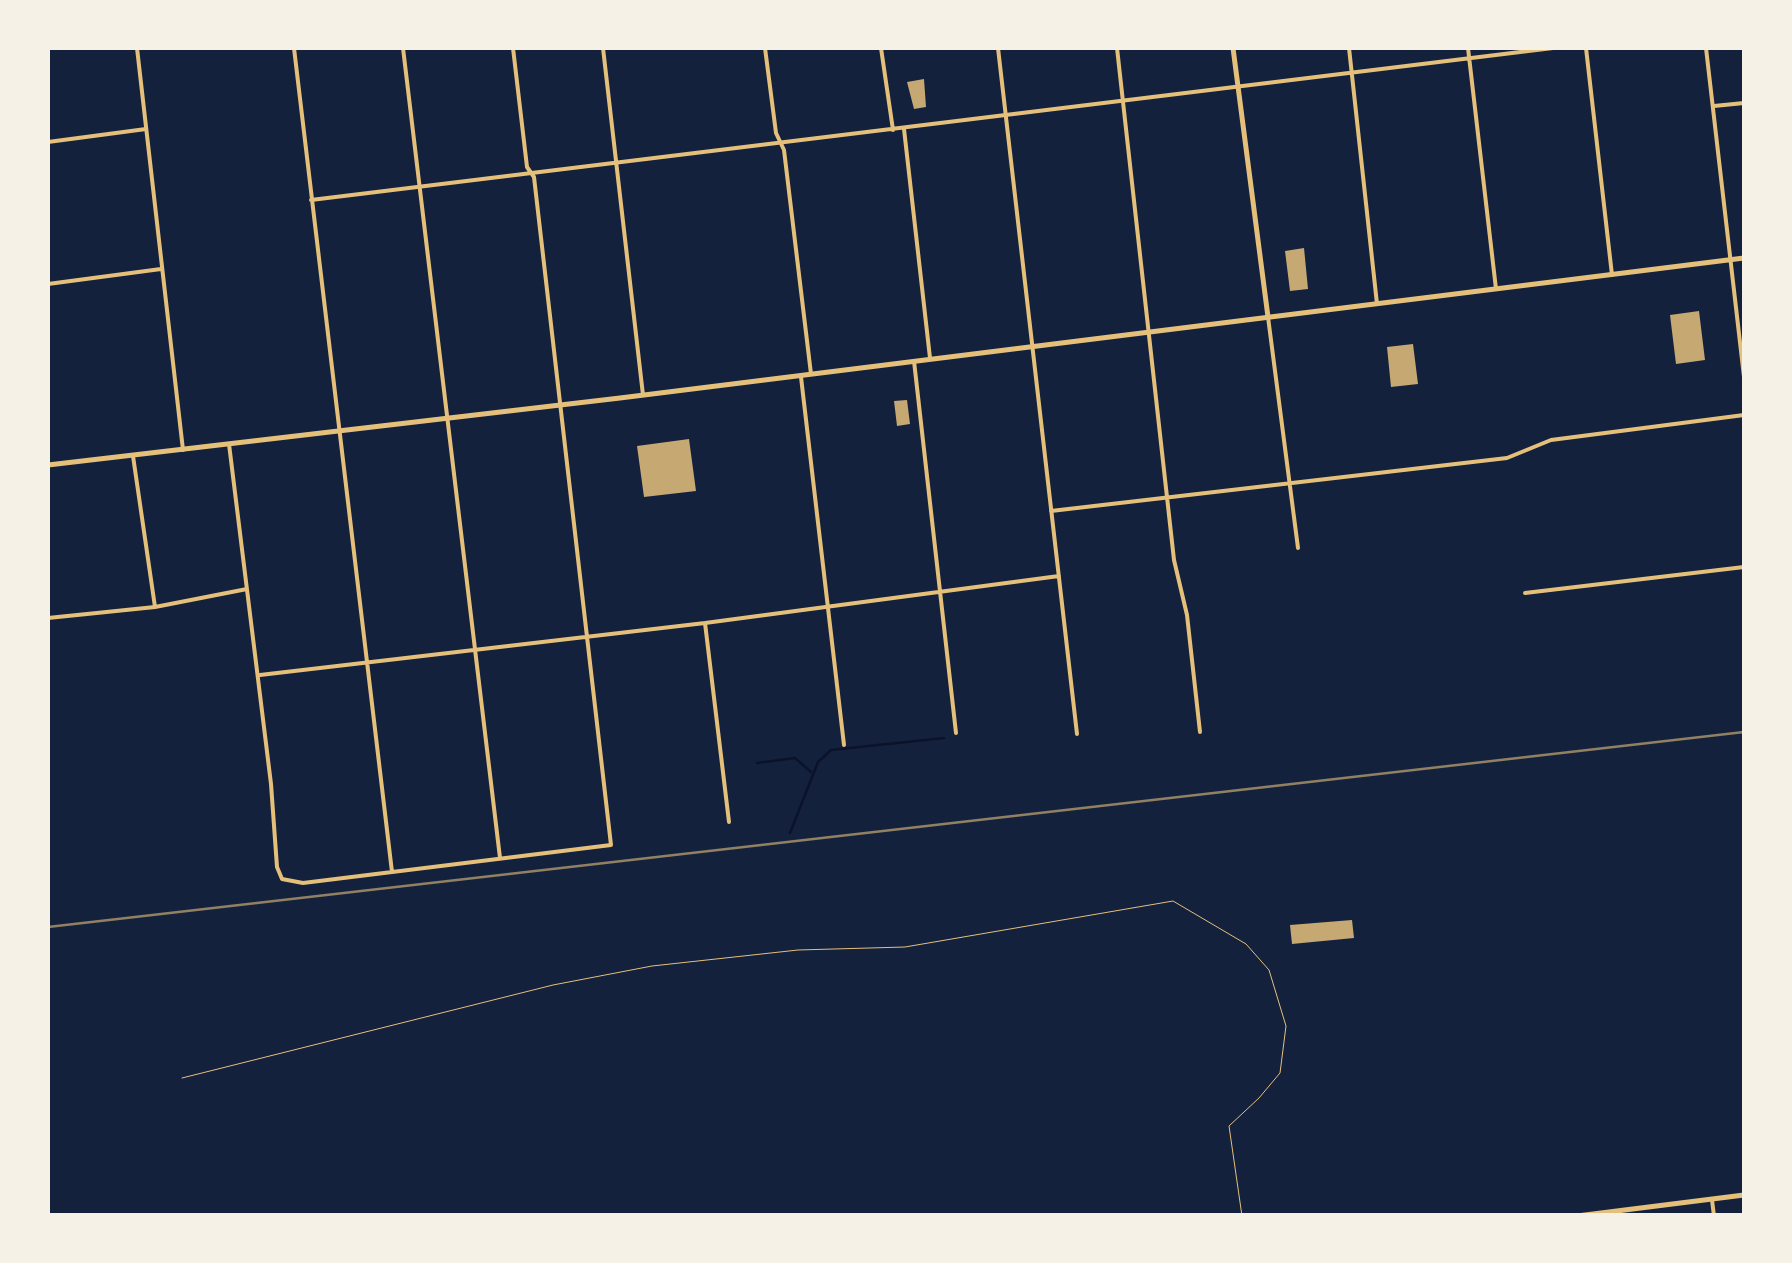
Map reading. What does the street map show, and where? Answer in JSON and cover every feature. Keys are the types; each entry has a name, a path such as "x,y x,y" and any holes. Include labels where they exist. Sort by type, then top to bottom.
{"main road":[{"path":"1234,48 1268,317"},
{"path":"48,465 1744,258"},
{"path":"1577,1216 1744,1195"}],"street":[{"path":"137,48 182,450"},
{"path":"294,48 392,872"},
{"path":"403,48 500,858"},
{"path":"229,444 280,874 290,882 335,879 611,846 532,173 527,167 513,48"},
{"path":"603,48 643,395"},
{"path":"765,48 776,134 782,144 811,374"},
{"path":"881,48 893,130"},
{"path":"998,48 1077,734"},
{"path":"1117,48 1174,560 1186,616 1200,732"},
{"path":"1349,48 1377,304"},
{"path":"1468,48 1496,289"},
{"path":"311,200 1553,48"},
{"path":"1586,48 1612,275"},
{"path":"1706,48 1744,377"},
{"path":"1713,107 1744,103"},
{"path":"48,142 146,129"},
{"path":"904,129 930,359"},
{"path":"48,284 161,269"},
{"path":"1268,317 1298,548"},
{"path":"914,361 956,732"},
{"path":"801,375 844,745"},
{"path":"1051,511 1507,458 1551,440 1744,415"},
{"path":"133,456 155,607"},
{"path":"1525,593 1744,566"},
{"path":"258,675 705,623 1059,576"},
{"path":"48,618 155,607 247,589"},
{"path":"705,623 728,822"},
{"path":"1712,1199 1714,1216"}],"lane":[{"path":"182,1078 553,986 652,966 798,950 906,947 1173,901 1246,944 1269,970 1286,1026 1280,1073 1228,1126 1242,1216"}],"building":[{"path":"924,79 926,107 914,109 907,82"},
{"path":"1304,248 1308,289 1290,291 1285,251"},
{"path":"1699,311 1705,360 1676,364 1670,315"},
{"path":"1413,344 1418,384 1391,387 1387,347"},
{"path":"907,400 910,424 897,426 894,401"},
{"path":"689,439 696,491 644,497 637,446"},
{"path":"1352,920 1354,938 1292,944 1290,925"}],"waterway":[{"path":"790,833 818,762 831,750 944,738"},
{"path":"757,763 795,758 811,772"}],"railway":[{"path":"48,927 1744,732"}]}
